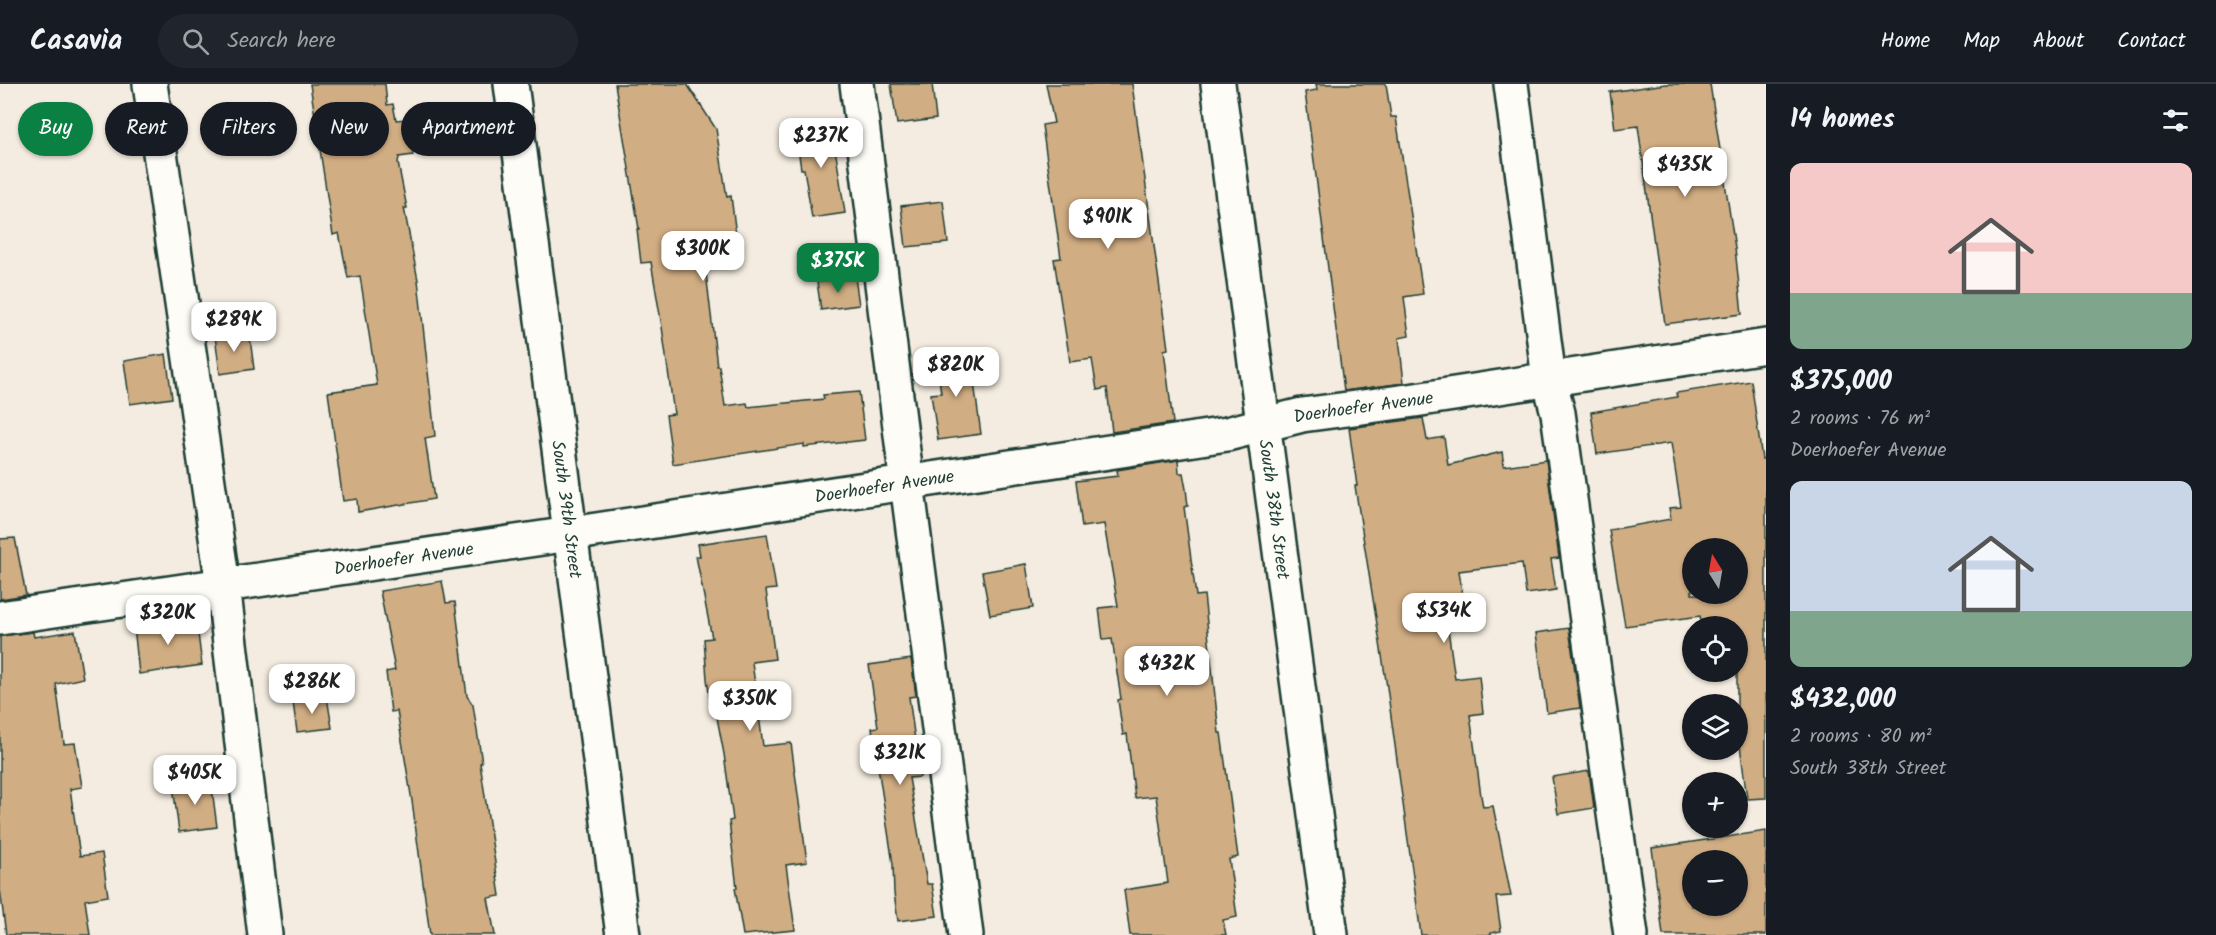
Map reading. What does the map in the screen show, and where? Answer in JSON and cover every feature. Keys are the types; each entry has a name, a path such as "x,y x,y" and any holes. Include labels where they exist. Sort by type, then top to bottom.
{"street":[{"path":"150,84 223,585 265,935"},
{"name":"South 39th Street","path":"511,84 622,935"},
{"path":"857,84 966,935"},
{"name":"South 38th Street","path":"1218,84 1331,935"},
{"path":"1511,84 1549,379 1558,413 1631,935"},
{"name":"Doerhoefer Avenue","path":"0,618 1227,434 1302,414 1766,346"}],"building":[{"path":"310,84 385,84 387,102 313,102"},
{"path":"615,84 687,84 716,129 727,197 731,196 738,251 704,255 717,366 719,366 725,406 747,403 748,407 824,399 823,395 859,392 865,440 804,447 804,444 673,464 666,415 674,414 662,327 651,262 641,263 637,229 639,229"},
{"path":"891,84 932,84 936,119 897,124"},
{"path":"1046,84 1132,84 1168,349 1164,350 1173,423 1112,432 1107,388 1097,390 1092,359 1070,362 1054,259 1061,258 1042,125 1054,123"},
{"path":"1316,84 1386,84 1391,117 1396,117 1423,294 1404,297 1409,336 1399,338 1404,383 1344,391 1305,92 1317,90"},
{"path":"1666,84 1710,84 1735,248 1742,314 1665,324 1638,126 1615,129 1610,92"},
{"path":"393,104 396,120 401,120 401,156 406,156 399,157 398,163 418,280 435,436 425,438 434,499 358,512 357,499 343,501 328,392 377,385 360,276 348,278 339,233 333,235 321,156 389,156 389,105"},
{"path":"831,122 845,213 812,218 804,169 801,169 795,127"},
{"path":"943,201 948,243 906,247 901,206"},
{"path":"855,277 859,305 821,310 817,282"},
{"path":"249,331 254,369 220,374 215,336"},
{"path":"970,353 981,434 938,440 931,394 941,393 936,357"},
{"path":"166,354 172,398 130,404 124,361"},
{"path":"1751,381 1762,459 1766,458 1766,798 1748,799 1748,772 1743,772 1742,760 1748,760 1748,694 1737,694 1737,682 1748,682 1748,616 1682,616 1682,618 1625,626 1609,530 1671,519 1669,508 1681,507 1671,443 1597,454 1591,412 1677,397 1676,393"},
{"path":"1423,418 1427,440 1444,437 1448,465 1502,452 1504,466 1546,460 1559,558 1551,559 1556,590 1526,594 1522,563 1459,571 1466,620 1447,622 1455,679 1479,676 1483,713 1470,715 1481,796 1483,807 1493,806 1511,896 1496,897 1501,931 1491,933 1491,935 1421,935 1387,687 1355,486 1357,486 1349,428"},
{"path":"1178,460 1179,473 1183,473 1186,489 1188,506 1184,507 1196,596 1204,595 1219,733 1221,733 1238,857 1229,859 1237,917 1223,920 1226,935 1130,935 1124,890 1168,883 1156,796 1135,798 1127,734 1123,735 1118,700 1121,699 1112,639 1103,640 1099,608 1118,606 1104,524 1082,527 1076,481 1118,476 1117,470"},
{"path":"767,534 776,589 766,590 775,659 752,662 763,746 791,743 807,862 786,865 795,930 743,935 735,888 737,888 729,821 733,820 724,754 715,707 711,707 707,679 704,639 712,638 696,556 700,556 698,544"},
{"path":"15,538 26,595 0,599 0,539"},
{"path":"1026,564 1033,608 990,615 982,572"},
{"path":"442,581 446,603 455,602 467,696 473,705 482,763 480,763 500,896 488,898 495,935 430,935 397,711 391,712 386,672 395,670 380,591"},
{"path":"196,618 202,665 139,674 134,626"},
{"path":"1569,628 1580,708 1547,713 1536,633"},
{"path":"75,631 83,678 56,684 64,744 75,743 82,787 70,789 80,856 102,853 108,896 85,900 90,935 6,935 0,889 0,636 33,632 34,637"},
{"path":"911,659 916,696 909,697 920,777 909,778 927,884 932,884 937,916 898,921 893,864 872,728 878,727 869,665"},
{"path":"327,697 332,728 297,732 293,702"},
{"path":"1589,771 1594,808 1558,814 1552,777"},
{"path":"211,781 217,827 179,832 173,786"},
{"path":"1766,831 1766,935 1663,935 1652,848 1719,838 1748,838 1748,834"}]}
